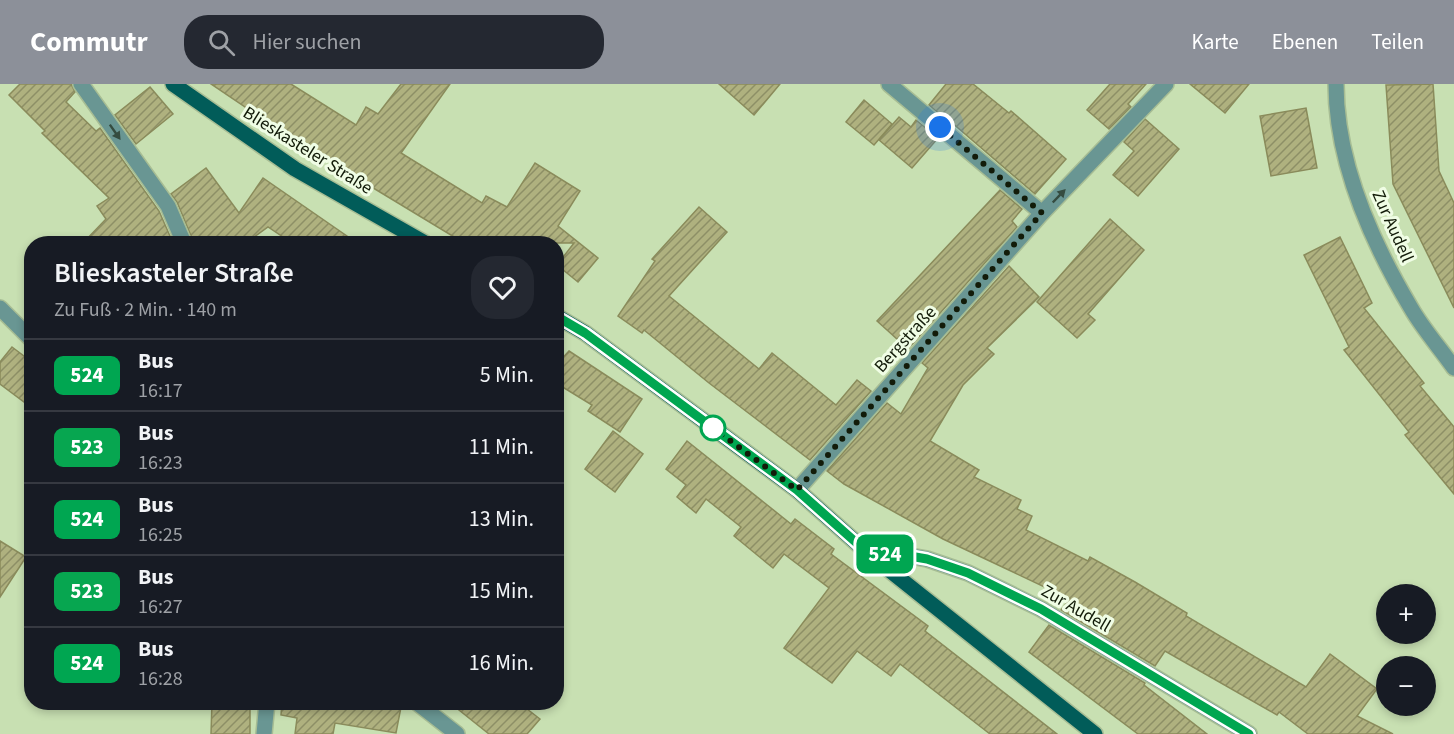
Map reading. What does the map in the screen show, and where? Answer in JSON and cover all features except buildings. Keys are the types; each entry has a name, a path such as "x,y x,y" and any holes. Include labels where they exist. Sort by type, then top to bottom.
{"main road":[{"name":"Blieskasteler Straße","path":"173,84 295,169 413,236"},
{"path":"564,321 585,333 797,490 869,554 1095,734"}],"street":[{"path":"81,84 168,206 181,236"},
{"path":"889,84 1042,213"},
{"name":"Bergstraße","path":"797,490 1042,213 1166,84"},
{"name":"Zur Audell","path":"1336,84 1336,103 1346,159 1364,215 1387,265 1412,310 1454,368"},
{"path":"0,308 24,332"},
{"name":"Zur Audell","path":"869,554 898,554 927,559 968,573 1041,609 1250,734"},
{"path":"264,734 266,710"},
{"path":"426,710 457,734"}],"bus line":[{"name":"524","path":"564,321 585,333 797,490 869,554 898,554 927,559 968,573 1041,609 1249,734"}],"route":[{"path":"713,428 797,490 1042,213 940,127"}]}
